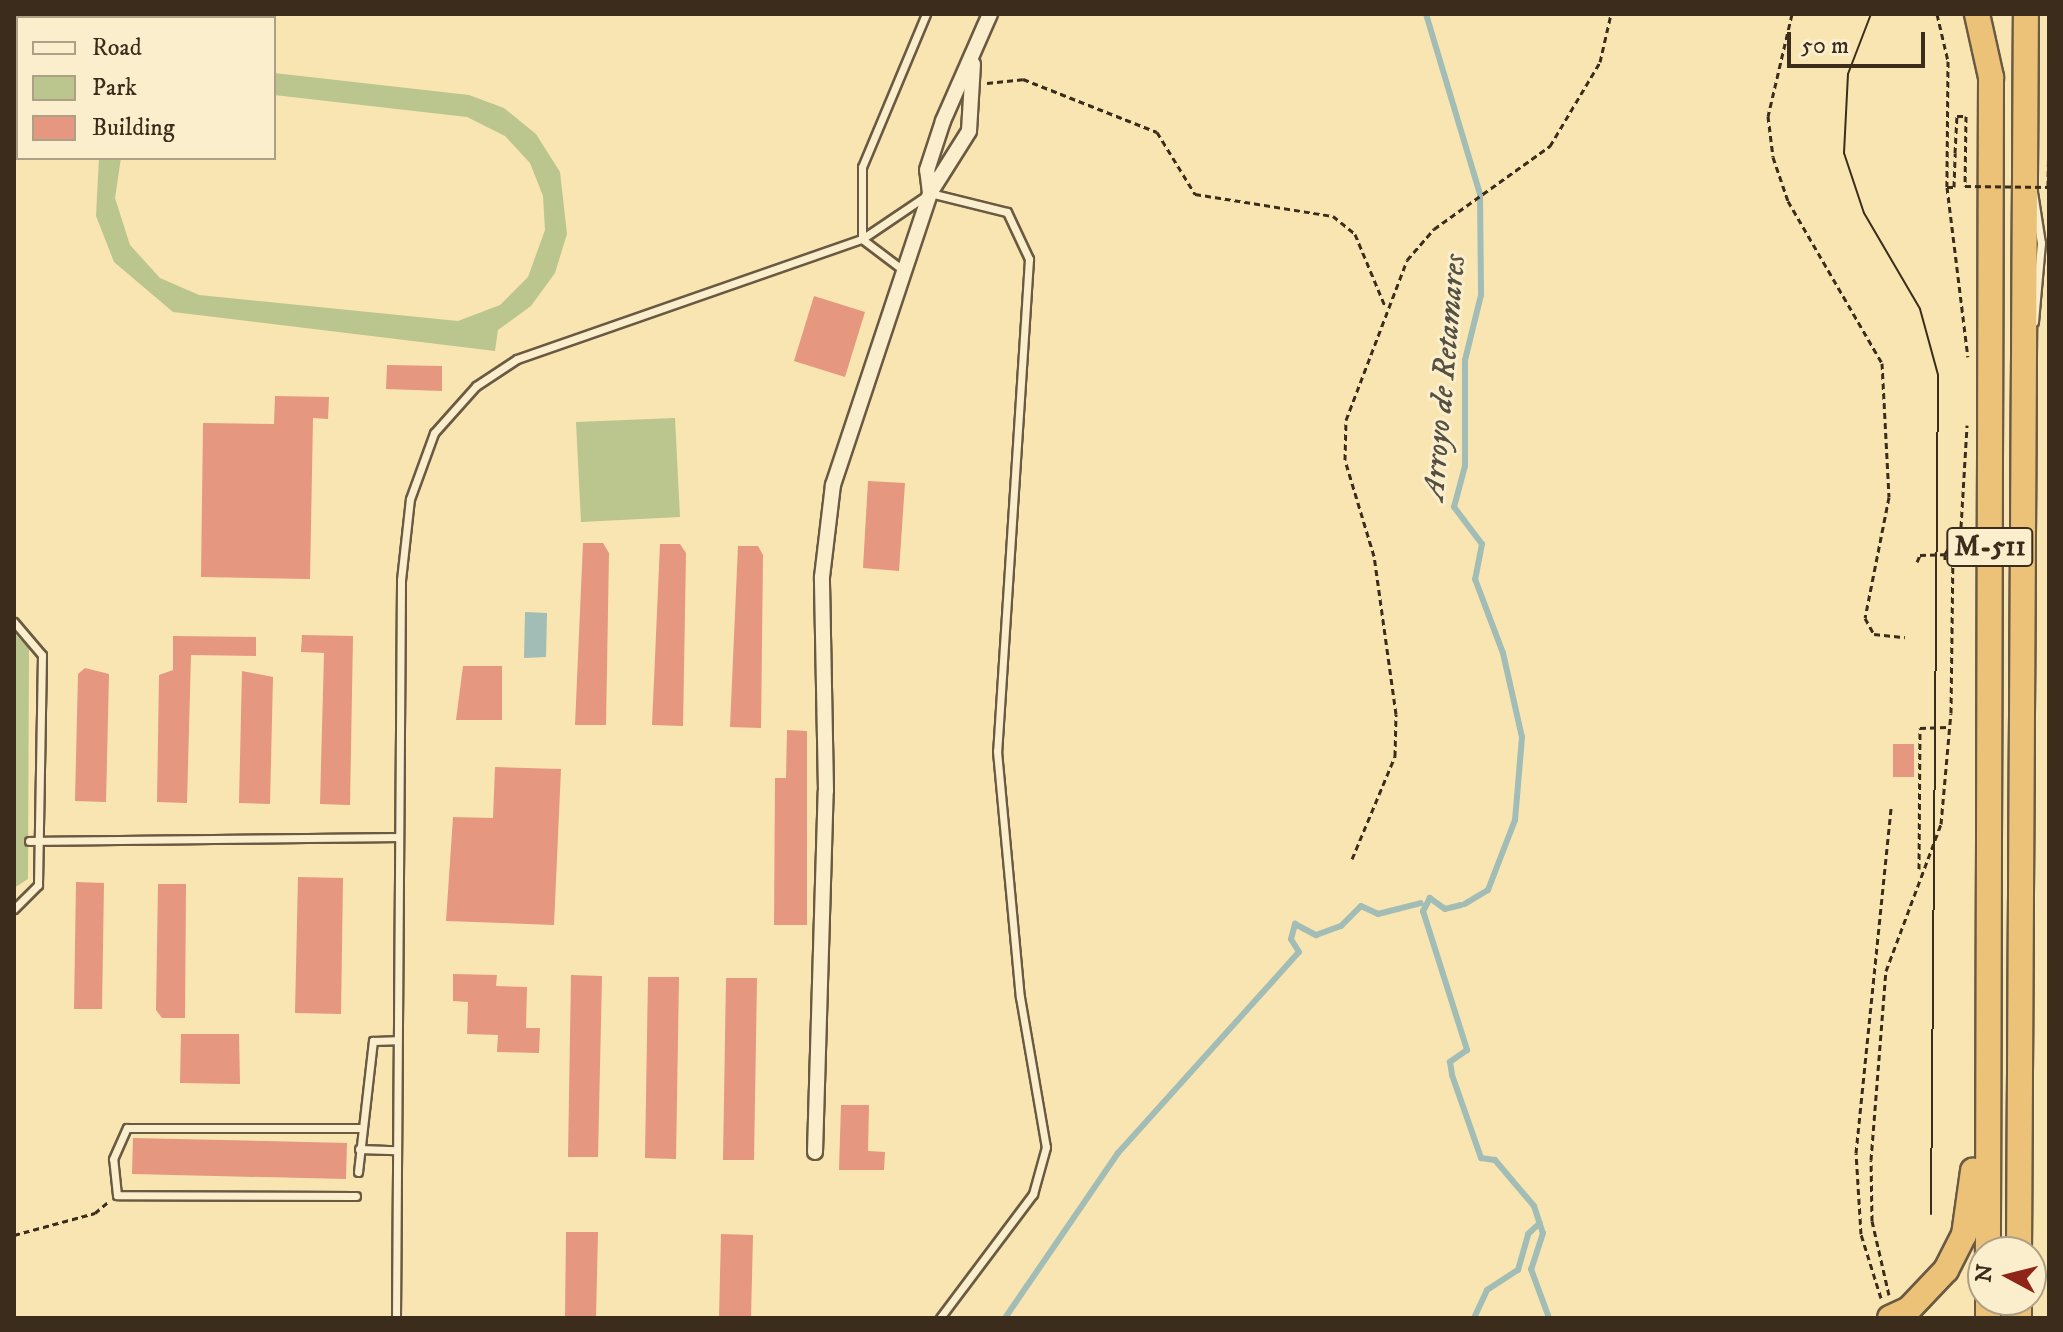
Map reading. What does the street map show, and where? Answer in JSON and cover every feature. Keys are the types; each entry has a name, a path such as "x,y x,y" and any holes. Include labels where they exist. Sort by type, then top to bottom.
{"highway":[{"name":"M-511","path":"1977,14 1991,77 1992,174 1983,1139 1987,1236"},
{"name":"M-511","path":"2019,1236 2021,340 2026,14"},
{"path":"1890,1314 1946,1270 1964,1235 1973,1159 1983,1139"}],"street":[{"path":"930,193 927,170 943,121 973,64 990,14"},
{"path":"815,1152 826,791 822,577 833,485 930,193 969,131 973,64"}],"lane":[{"path":"903,270 882,262 862,239 862,167 926,14"},
{"path":"396,1318 401,580 410,499 434,433 476,386 517,359 862,239 930,193 1007,212 1029,259 997,751 1020,997 1046,1147 1033,1194 940,1318"},
{"path":"14,622 42,655 38,885 14,909"},
{"path":"29,841 398,837"},
{"path":"358,1172 359,1128 373,1041 396,1040"},
{"path":"356,1196 117,1195 113,1159 127,1128 359,1128"},
{"path":"359,1149 396,1150"}],"path":[{"path":"1352,859 1395,756 1390,650 1374,556 1345,460 1346,420 1399,273 1434,229 1550,146 1574,116 1611,14"},
{"path":"1792,14 1768,116 1773,157 1788,201 1882,363 1889,497 1865,618 1874,634 1905,637"},
{"path":"1937,14 1948,61 1947,187 1969,373"},
{"path":"973,64 988,85 1023,79 1157,132 1195,194 1333,216 1355,234 1386,307"},
{"path":"1947,187 1954,187 1957,116 1966,116 1965,186 2048,187 2049,129"},
{"path":"1890,1314 1877,1252 1870,1174 1886,971 1919,873 1941,824 1948,728 1953,559 1945,560 1945,554 1963,518 1967,417"},
{"path":"1917,562 1920,555 1945,554"},
{"path":"1919,873 1920,728 1948,728"},
{"path":"1890,1314 1861,1234 1856,1153 1891,807"},
{"path":"14,1235 95,1213 117,1195"}],"green space":[{"path":"276,73 469,95 504,108 536,134 560,172 567,234 555,273 531,306 498,330 495,351 173,312 114,262 96,216 99,160 121,160 115,198 130,245 160,278 199,295 458,321 500,305 528,277 545,230 543,196 530,163 505,136 467,117 276,95"},
{"path":"675,418 680,517 581,522 576,422"},
{"path":"14,633 29,648 28,879 14,888"}],"water":[{"path":"525,612 547,613 546,657 524,658"}],"building":[{"path":"814,296 865,312 845,377 794,361"},
{"path":"387,365 442,366 442,391 386,389"},
{"path":"275,396 329,397 328,419 313,418 310,579 201,577 203,423 274,424"},
{"path":"868,481 905,483 899,571 863,568"},
{"path":"583,543 603,543 609,553 606,725 575,725"},
{"path":"660,544 680,544 686,553 683,726 652,725"},
{"path":"738,546 758,546 763,555 761,728 730,727"},
{"path":"302,635 353,636 350,805 320,804 324,653 301,652"},
{"path":"173,636 256,637 256,656 191,655 187,803 157,802 159,675 173,670"},
{"path":"463,666 502,666 502,720 456,720"},
{"path":"85,668 109,674 106,802 75,801 78,674"},
{"path":"242,671 273,677 270,804 239,803"},
{"path":"787,730 807,731 807,925 774,925 775,778 786,778"},
{"path":"1893,744 1914,744 1914,777 1893,777"},
{"path":"495,767 561,769 554,925 446,921 453,817 493,818"},
{"path":"298,877 343,878 341,1014 295,1013"},
{"path":"76,882 104,883 102,1009 74,1009"},
{"path":"158,884 186,884 185,1018 162,1018 156,1010"},
{"path":"453,974 497,975 496,986 527,987 526,1028 540,1028 539,1053 497,1052 498,1035 467,1034 468,1002 453,1001"},
{"path":"571,975 602,976 598,1157 568,1157"},
{"path":"648,977 679,977 676,1159 645,1158"},
{"path":"726,978 757,978 754,1160 723,1160"},
{"path":"181,1034 239,1034 240,1084 180,1083"},
{"path":"841,1105 869,1105 868,1151 885,1152 884,1170 839,1170"},
{"path":"133,1138 347,1143 346,1179 132,1174"},
{"path":"566,1232 598,1232 596,1318 565,1318"},
{"path":"721,1234 753,1235 751,1318 719,1318"}],"waterway":[{"name":"Arroyo de Retamares","path":"1426,14 1480,194 1481,295 1465,360 1465,466 1454,507 1482,544 1475,579 1503,653 1522,737 1515,820 1488,890 1465,904"},
{"name":"Arroyo de Retamares","path":"1461,905 1445,909 1430,898 1423,911 1467,1050 1450,1062 1452,1075 1481,1158 1495,1160 1534,1206 1543,1233 1531,1269 1549,1318"},
{"path":"1005,1318 1118,1153 1299,952 1291,939 1295,924 1316,935 1341,926 1361,906 1378,914 1421,903"},
{"path":"1474,1318 1487,1290 1518,1270 1528,1234 1540,1223"}],"tram line":[{"path":"1871,14 1848,74 1844,153 1864,213 1920,309 1938,375 1931,1214"}]}
